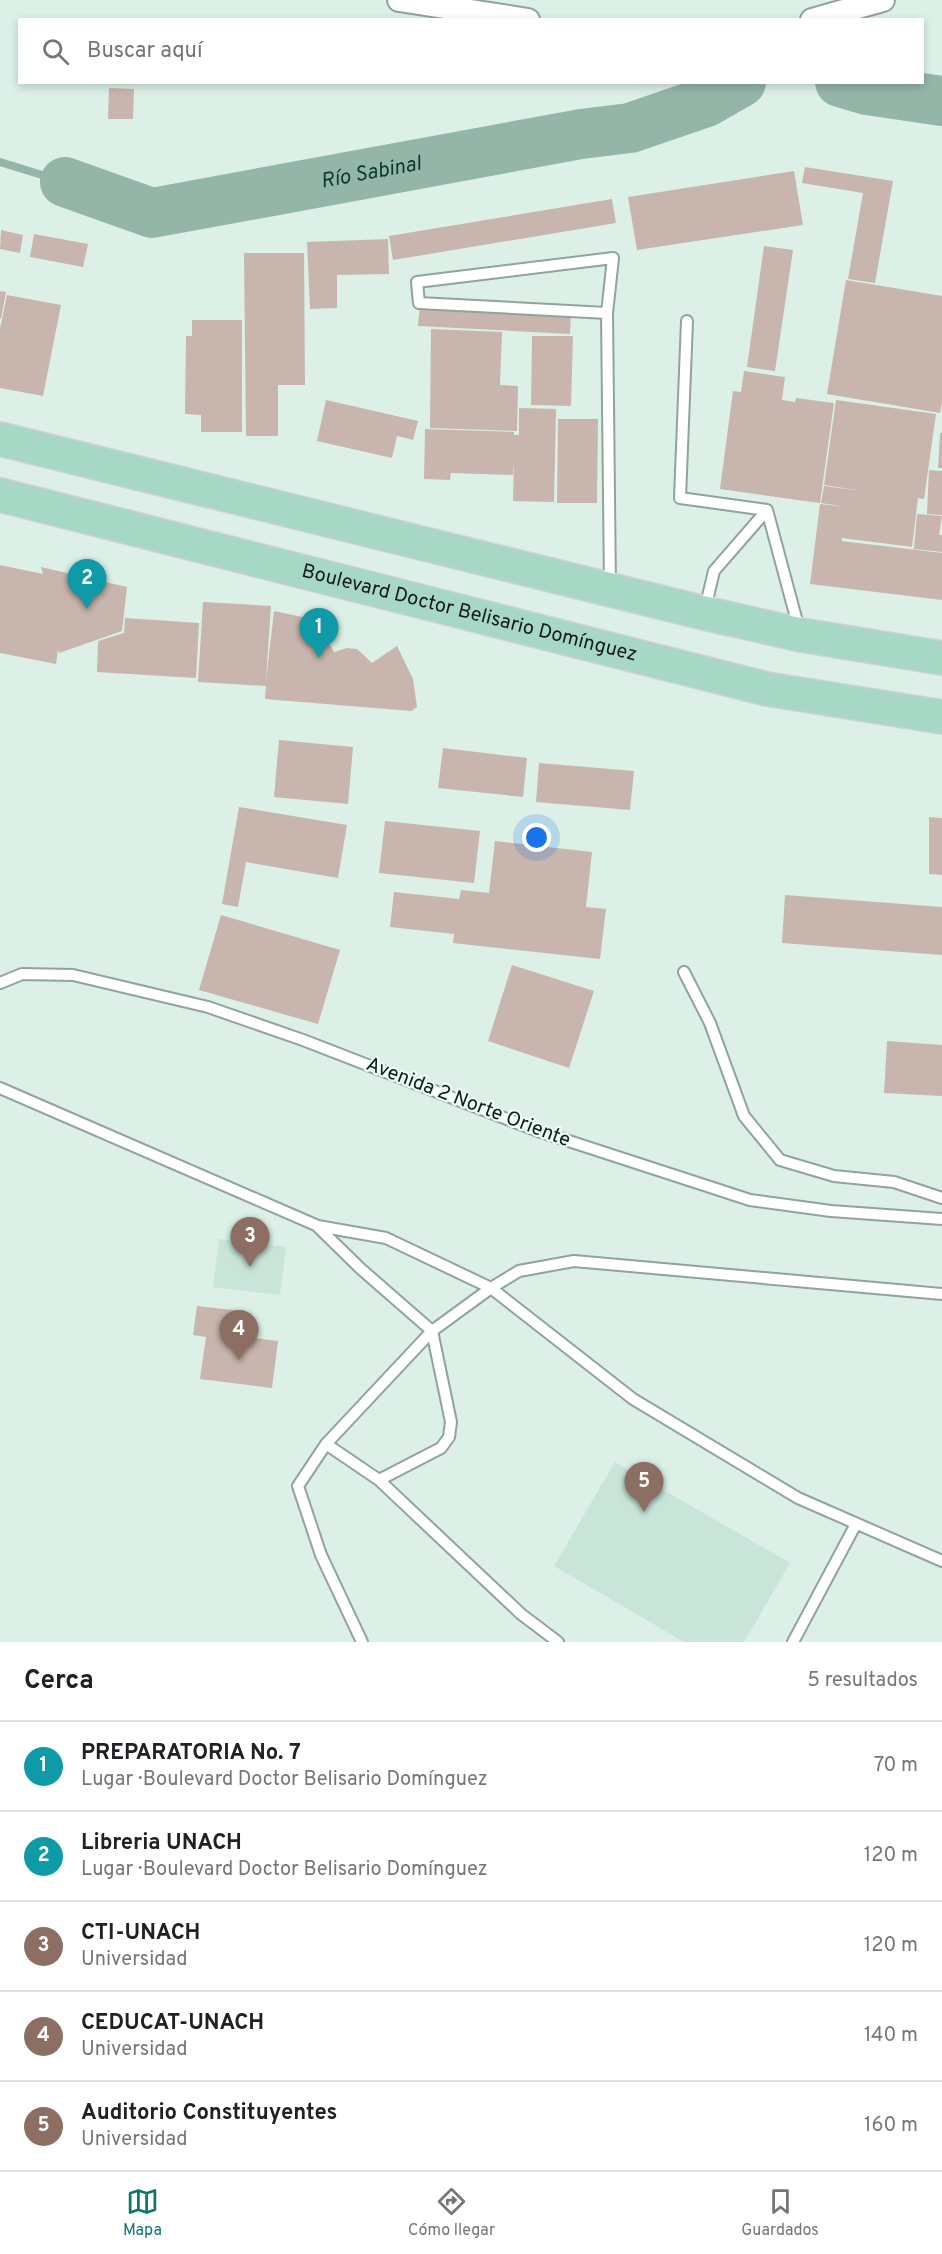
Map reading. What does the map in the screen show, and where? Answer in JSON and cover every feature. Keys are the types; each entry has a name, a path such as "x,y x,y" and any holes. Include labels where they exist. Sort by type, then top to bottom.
{"main road":[{"path":"0,439 704,613 801,635 942,658"},
{"name":"Boulevard Doctor Belisario Domínguez","path":"0,495 767,689 942,717"}],"street":[{"path":"399,0 515,18"},
{"path":"819,18 883,0"}],"lane":[{"path":"607,313 419,303 417,282 613,258 607,313 610,591"},
{"path":"687,321 680,498 767,510"},
{"path":"704,613 714,571 767,510"},
{"path":"767,510 801,635"},
{"path":"684,972 710,1023 744,1116 780,1160 834,1176 894,1182 942,1198"},
{"name":"Avenida 2 Norte Oriente","path":"0,983 22,974 73,975 208,1007 303,1040 538,1131 750,1200 831,1211 942,1219"},
{"path":"0,1088 318,1226 386,1238 491,1288 633,1399 798,1498 942,1561"},
{"path":"318,1226 361,1269 432,1331 452,1422 449,1437 441,1448 379,1480"},
{"path":"362,1642 321,1555 298,1486 326,1444 432,1331 491,1288 519,1271 574,1261 942,1294"},
{"path":"326,1444 379,1480 521,1614 558,1642"},
{"path":"793,1642 856,1524"}],"shaded area":[{"path":"219,1239 286,1247 280,1295 213,1287"},
{"path":"615,1462 790,1563 744,1642 684,1642 554,1566"}],"building":[{"path":"109,88 134,89 133,119 108,119"},
{"path":"805,167 893,181 875,283 848,279 863,193 802,183"},
{"path":"794,171 803,225 637,250 628,197"},
{"path":"612,199 616,223 393,260 389,236"},
{"path":"1,230 23,235 20,253 0,249"},
{"path":"34,234 88,244 83,267 30,257"},
{"path":"388,239 389,274 337,275 337,308 310,309 307,242"},
{"path":"764,246 793,250 775,371 747,367"},
{"path":"244,253 304,253 305,385 278,385 278,436 246,436"},
{"path":"846,280 942,296 942,402 940,413 827,394"},
{"path":"0,291 6,292 1,319 0,318"},
{"path":"7,295 61,305 43,396 0,388 0,329"},
{"path":"420,305 571,313 570,334 418,326"},
{"path":"192,320 242,320 242,432 201,432 201,415 185,414 186,336 192,336"},
{"path":"431,329 502,332 500,385 518,386 517,431 430,428"},
{"path":"532,336 573,336 571,406 531,405"},
{"path":"744,371 785,377 782,400 795,402 796,398 834,403 820,503 720,489 733,391 741,392"},
{"path":"326,400 418,421 413,440 397,436 392,458 317,441"},
{"path":"836,400 936,414 924,499 918,498 912,547 842,538 842,541 942,553 942,600 810,584 820,504 846,507 821,503 824,486 863,491 824,485"},
{"path":"519,408 556,409 554,502 513,501 514,462 513,475 451,473 450,480 424,479 425,429 514,432 514,435 519,435"},
{"path":"558,419 598,419 597,503 557,503"},
{"path":"940,433 942,433 942,468 938,468"},
{"path":"929,470 942,471 942,515 927,514"},
{"path":"917,514 942,516 939,535 942,535 942,552 914,549"},
{"path":"0,565 43,574 41,567 127,587 122,631 59,653 58,649 56,664 0,653"},
{"path":"203,602 271,606 266,681 274,611 316,620 334,652 347,648 357,649 372,663 397,646 413,679 417,707 411,711 265,699 266,686 198,682"},
{"path":"125,618 199,623 196,678 97,672 98,641 124,633"},
{"path":"279,740 353,747 348,804 274,797"},
{"path":"443,748 527,758 523,797 438,788"},
{"path":"539,763 634,771 630,810 536,802"},
{"path":"239,807 347,825 338,878 246,862 238,907 222,904"},
{"path":"929,817 942,818 942,875 929,874"},
{"path":"385,821 480,831 474,883 379,873"},
{"path":"495,841 592,852 586,907 606,909 600,959 453,943 454,934 390,927 394,892 459,899 461,890 489,893"},
{"path":"785,895 942,907 942,955 782,943"},
{"path":"221,915 340,950 318,1024 199,990"},
{"path":"512,965 594,991 569,1068 488,1041"},
{"path":"887,1041 942,1045 942,1096 884,1093"},
{"path":"197,1306 242,1311 238,1336 278,1341 272,1388 200,1379 206,1337 193,1335"}],"waterway":[{"name":"Río Sabinal","path":"65,182 152,213 581,134 630,128 706,102 738,84"},
{"name":"Río Sabinal","path":"847,84 867,90 942,101"},
{"name":"Río Sabinal","path":"0,162 65,182"}],"place":[{"name":"Libreria UNACH","path":"87,609"},
{"name":"PREPARATORIA No. 7","path":"319,658"},
{"name":"CTI-UNACH","path":"250,1267"},
{"name":"CEDUCAT-UNACH","path":"239,1360"},
{"name":"Auditorio Constituyentes","path":"644,1512"}]}
